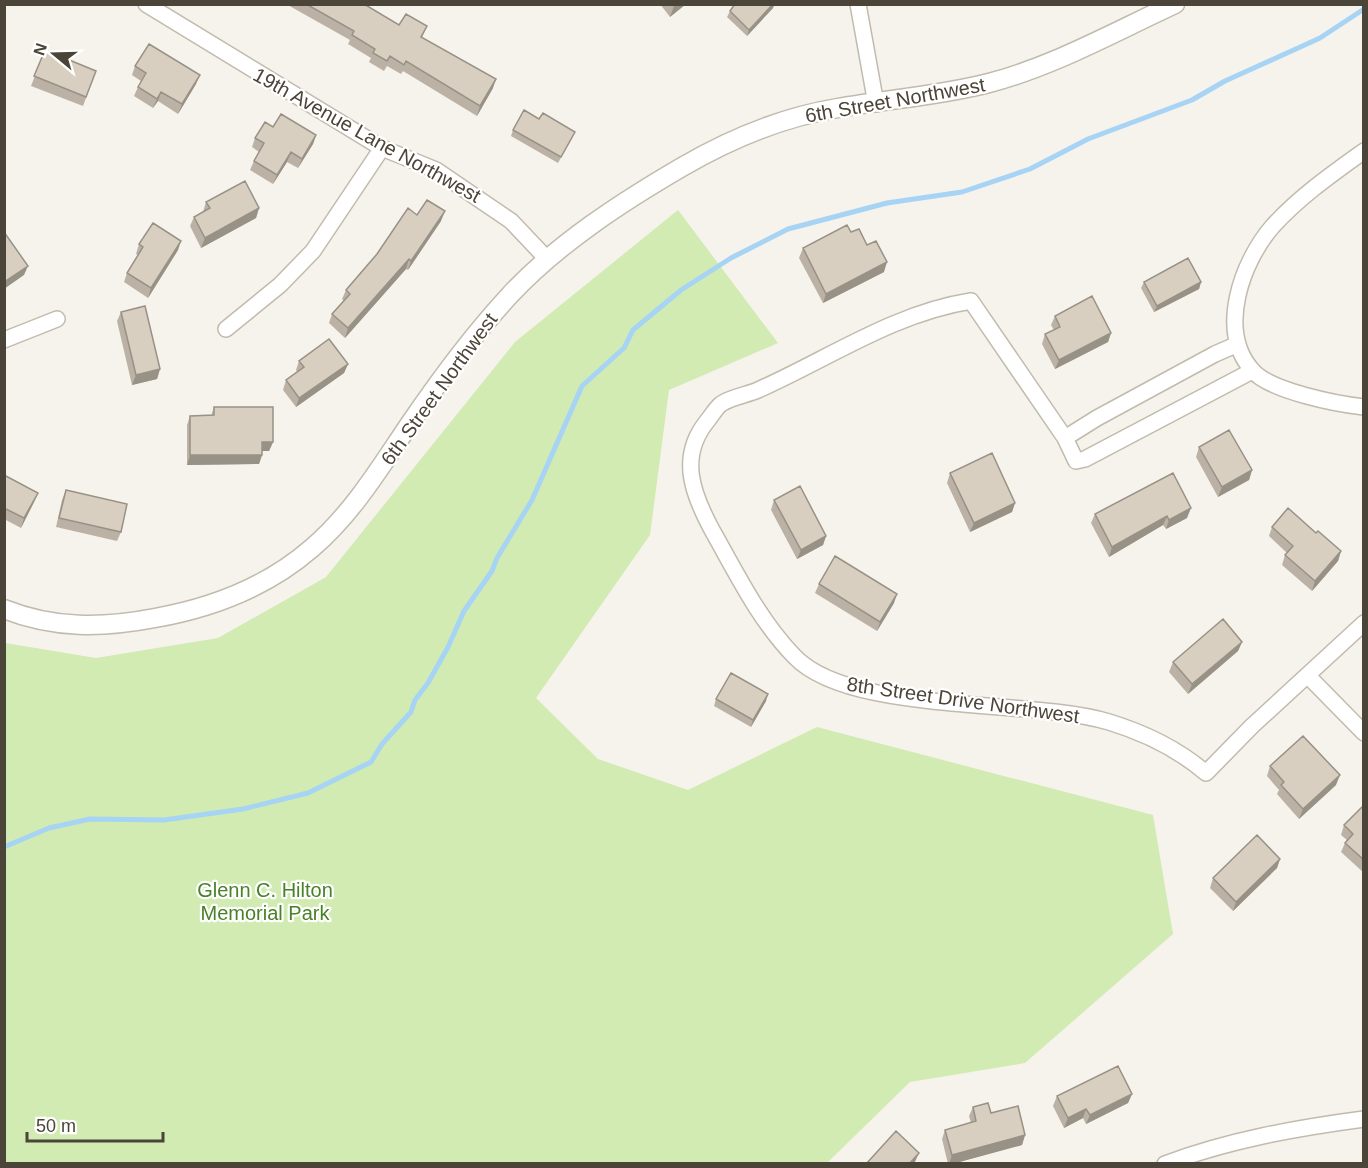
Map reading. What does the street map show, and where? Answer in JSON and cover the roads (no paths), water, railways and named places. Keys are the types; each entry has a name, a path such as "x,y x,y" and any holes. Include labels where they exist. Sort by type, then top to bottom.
{"street":[{"name":"19th Avenue Lane Northwest","path":"146,4 382,148 436,170 511,221 547,259"},
{"path":"858,4 876,104"},
{"name":"6th Street Northwest","path":"4,609 29,619 63,625 96,627 179,614 235,597 290,566 336,526 371,482 473,336 512,293 547,259 639,193 734,139 795,117 838,108 944,94 1036,69 1175,4"},
{"path":"226,329 280,285 313,250 382,148"},
{"path":"1364,151 1301,198 1272,228 1260,245 1243,278 1236,301 1234,322 1238,344 1252,371 1299,394 1364,407"},
{"name":"8th Street Drive Northwest","path":"1065,438 971,301 944,305 869,334 758,390 722,403 696,434 689,477 705,518 759,613 794,657 810,669 849,687 1044,710 1108,721 1153,738 1176,750 1206,773 1252,726 1308,676"},
{"path":"4,340 57,319"},
{"path":"1238,344 1215,354 1097,418 1065,438 1076,461 1085,459 1252,371"},
{"path":"1364,623 1308,676 1364,733"},
{"path":"1165,1164 1202,1150 1264,1135 1364,1119"}],"waterway":[{"path":"4,847 49,828 90,819 164,820 243,809 308,793 371,762 382,744 411,712 415,700 428,683 448,647 464,611 492,571 497,558 532,500 582,386 624,348 633,330 681,290 731,258 788,229 887,203 962,192 1030,169 1088,139 1192,100 1225,81 1320,38 1364,9"}],"park label":[{"name":"Glenn C. Hilton Memorial Park","path":"265,902"}]}
